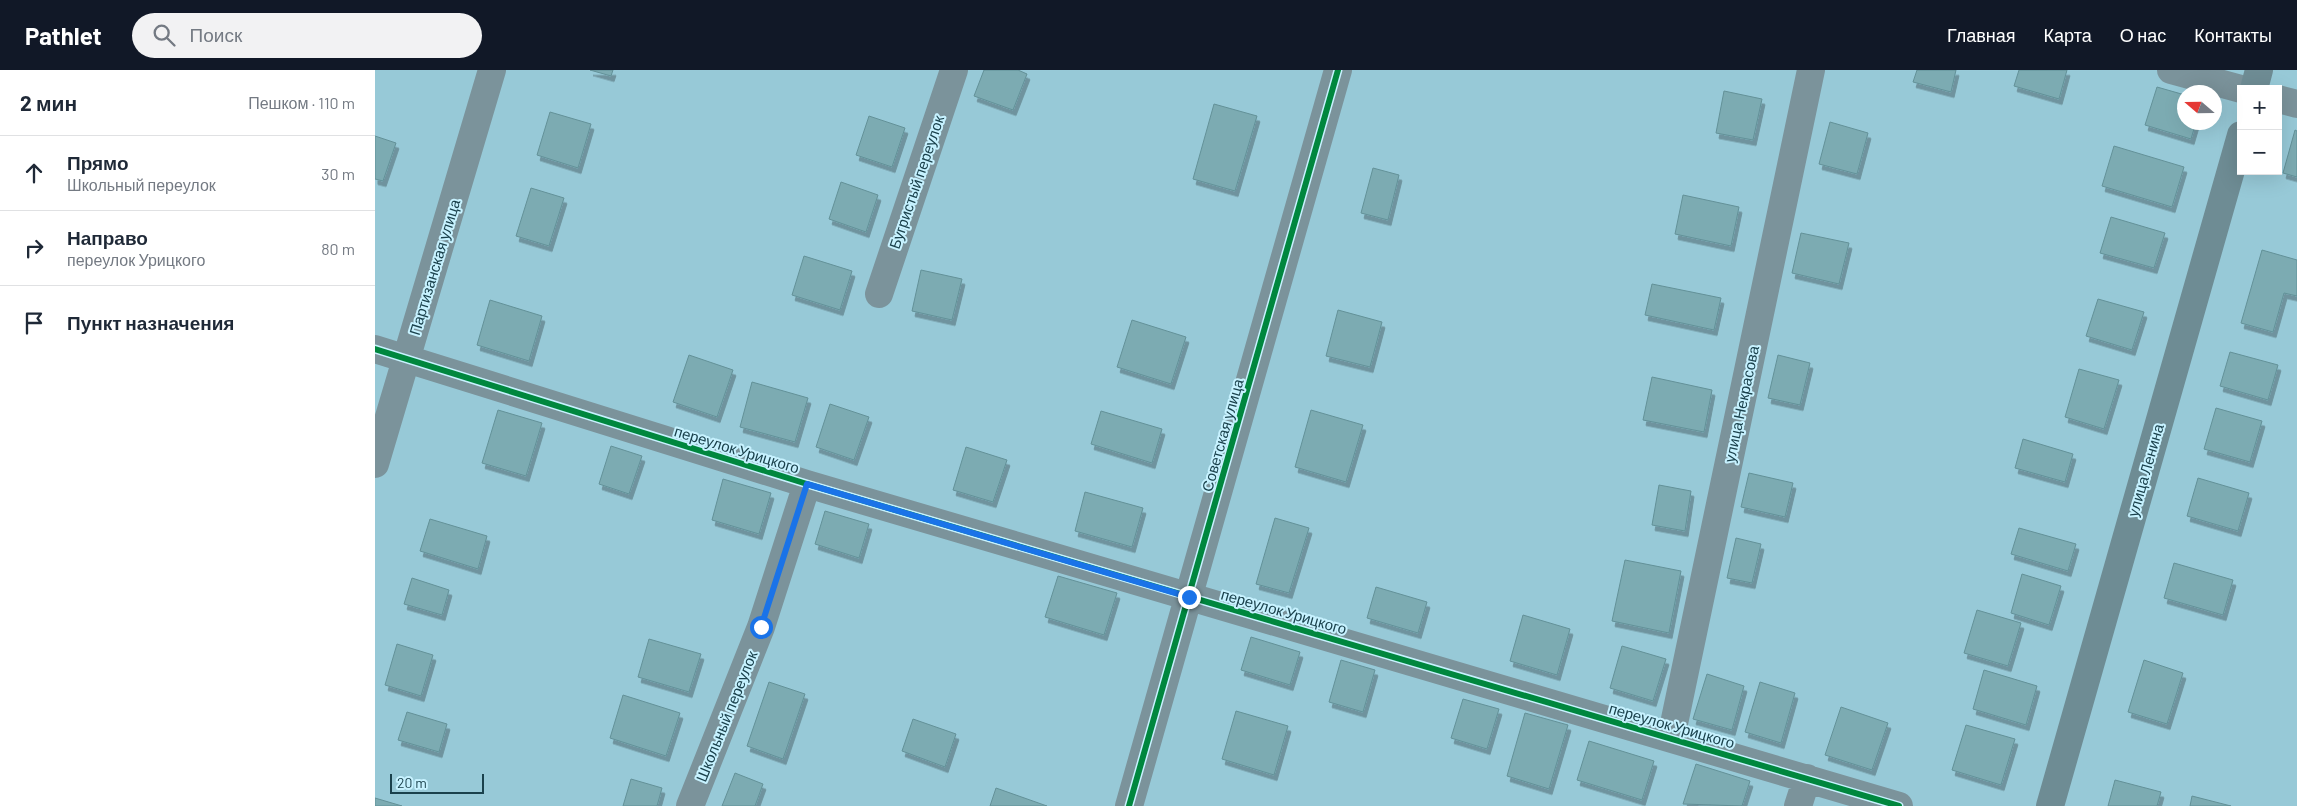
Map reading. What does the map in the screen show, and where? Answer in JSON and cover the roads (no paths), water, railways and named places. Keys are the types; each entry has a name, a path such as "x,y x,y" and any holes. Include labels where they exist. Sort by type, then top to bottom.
{"main road":[{"path":"2255,85 2259,70"},
{"name":"улица Ленина","path":"2050,806 2237,149"}],"street":[{"name":"Партизанская улица","path":"375,464 493,70"},
{"name":"Бугристый переулок","path":"879,294 954,70"},
{"name":"Советская улица","path":"1129,806 1337,70"},
{"name":"улица Некрасова","path":"1671,738 1811,70"},
{"path":"2171,70 2237,88"},
{"path":"2282,100 2297,104"},
{"name":"переулок Урицкого","path":"375,349 807,484 1899,806"},
{"name":"Школьный переулок","path":"690,806 761,627 807,484"},
{"path":"1798,806 1807,778"}]}
